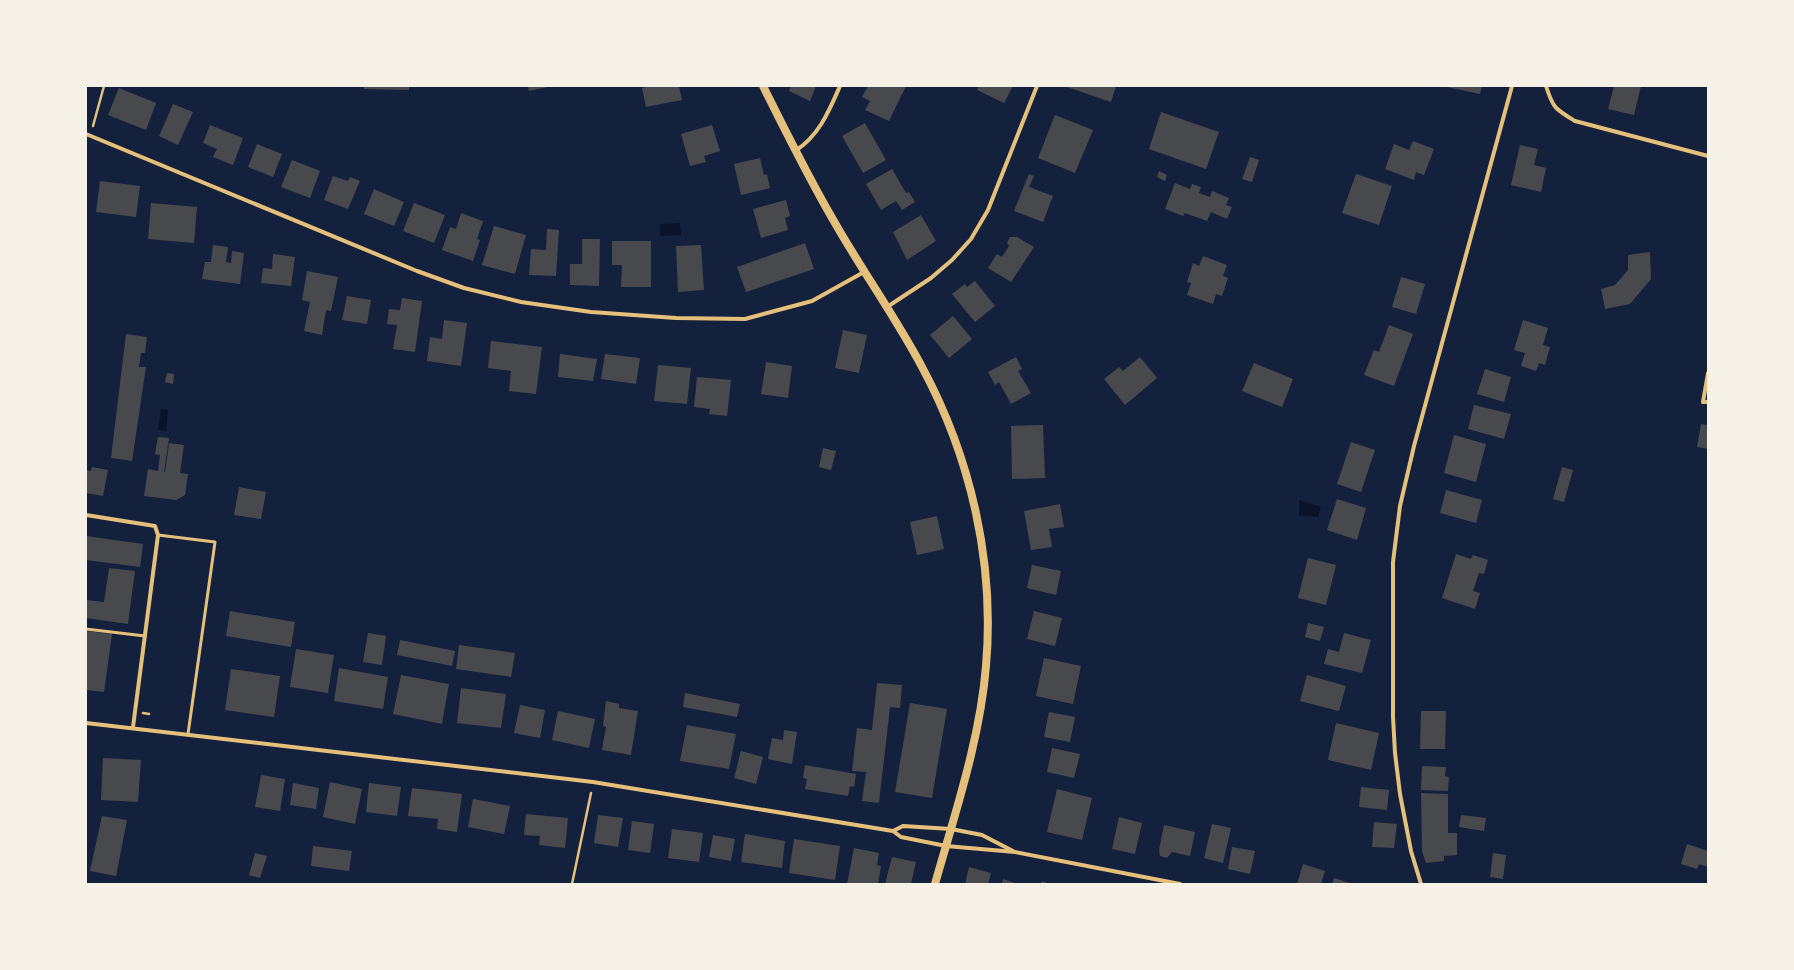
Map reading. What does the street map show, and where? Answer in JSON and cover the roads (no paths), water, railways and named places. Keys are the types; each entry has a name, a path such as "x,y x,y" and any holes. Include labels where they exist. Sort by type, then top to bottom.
{"main road":[{"path":"763,86 795,151 834,222 922,367 951,430 968,478 978,520 984,566 988,616 986,666 981,711 951,829 935,884"}],"street":[{"path":"795,151 813,137 824,122 840,86"},
{"path":"886,307 931,278 952,260 972,239 988,210 1037,86"},
{"path":"1421,884 1411,851 1400,794 1395,753 1392,580 1394,555 1400,506 1414,446 1512,86"},
{"path":"1546,86 1556,110 1575,121 1708,156"},
{"path":"86,134 417,271 464,288 521,302 591,312 668,318 745,319 812,301 864,272"},
{"path":"1708,373 1703,402 1708,402"},
{"path":"86,515 155,526 158,535 133,727"},
{"path":"86,723 133,727 593,782 893,831 901,837 946,846 1016,852 1180,884"},
{"path":"893,831 903,826 951,829 982,835 1016,852"}],"lane":[{"path":"158,535 215,542 188,734"},
{"path":"86,629 145,636"}],"water":[{"path":"680,223 681,235 660,236 660,224"},
{"path":"161,409 168,410 166,431 158,430"},
{"path":"1299,500 1321,507 1318,517 1299,516"}]}
